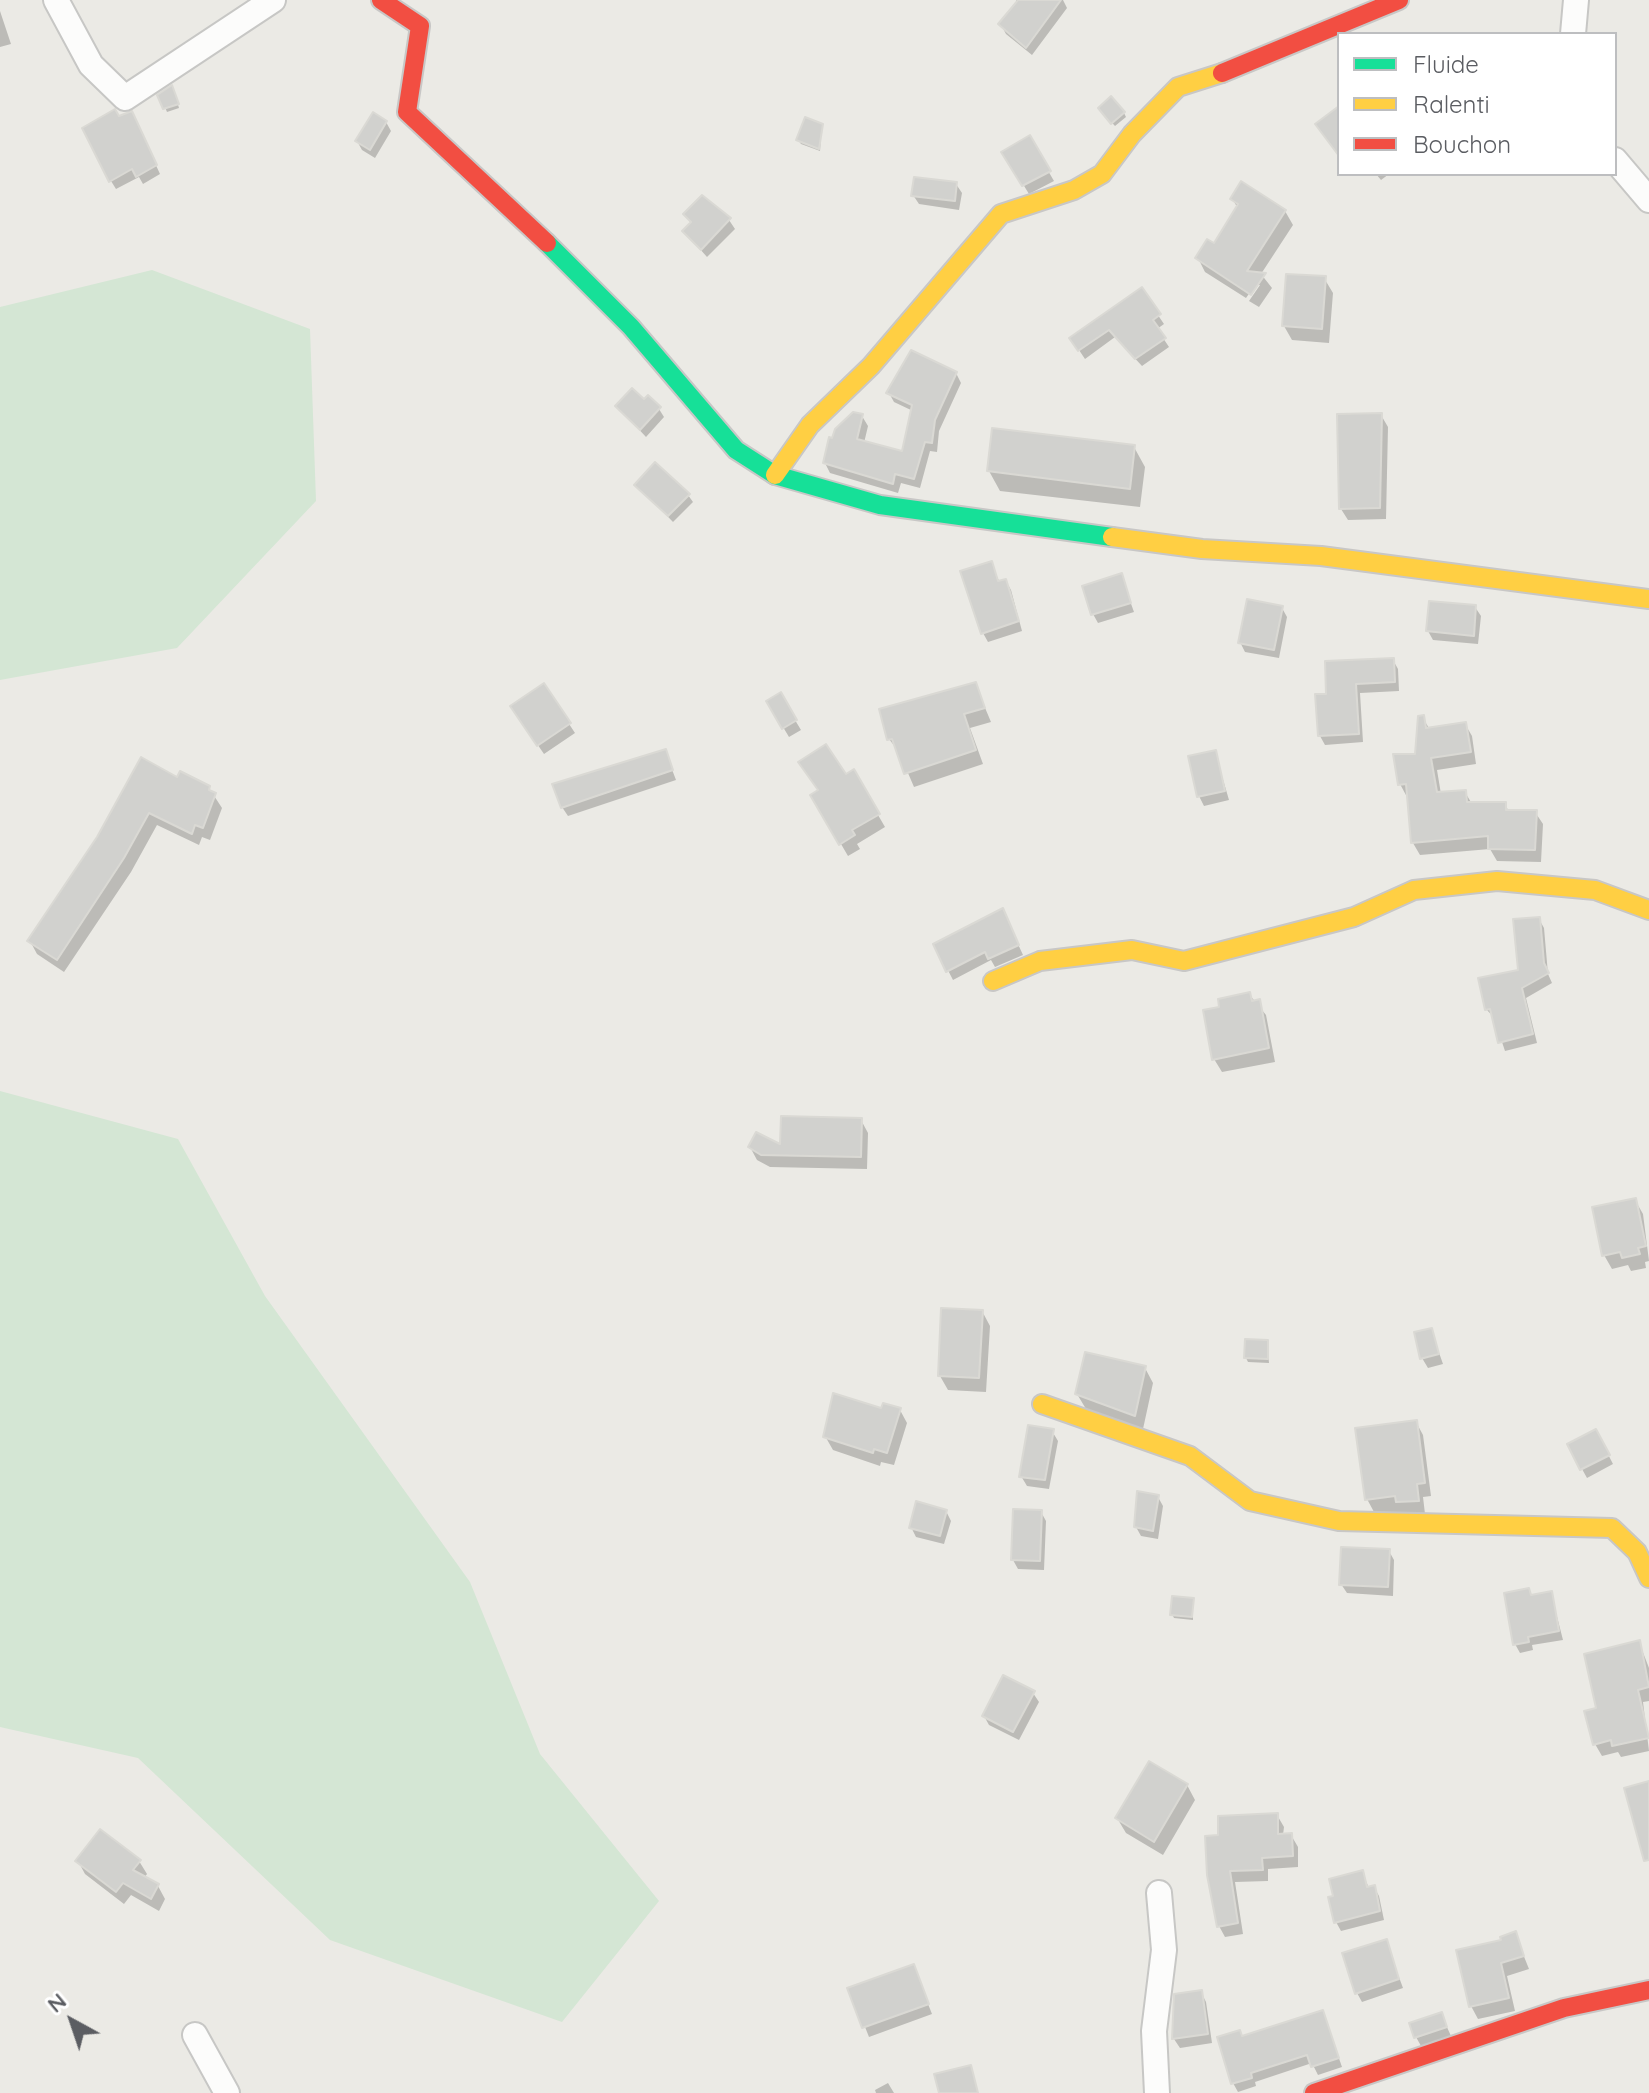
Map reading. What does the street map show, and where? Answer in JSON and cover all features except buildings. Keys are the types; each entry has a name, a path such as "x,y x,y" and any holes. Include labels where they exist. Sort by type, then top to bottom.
{"street":[{"path":"56,0 91,65 125,98 273,0"},
{"path":"381,0 420,26 407,112 496,192 631,327 736,450 775,475 880,505 1202,549 1321,556 1649,599"},
{"path":"775,475 810,425 871,366 1001,214 1074,190 1102,174 1132,134 1178,87 1236,69 1399,0"},
{"path":"1573,32 1576,0"},
{"path":"1617,162 1649,200"},
{"path":"993,981 1040,961 1132,950 1184,961 1354,917 1414,890 1497,881 1595,890 1649,910"},
{"path":"1042,1404 1190,1456 1250,1501 1339,1521 1612,1528 1637,1552 1649,1578"},
{"path":"1157,2093 1154,2031 1164,1950 1159,1893"},
{"path":"1314,2093 1564,2008 1649,1990"},
{"path":"195,2035 227,2093"}],"green space":[{"path":"152,270 310,329 316,501 177,648 0,680 0,307"},
{"path":"0,1091 178,1139 265,1296 470,1582 540,1754 659,1901 562,2022 330,1940 138,1758 0,1727"}],"traffic: fast":[{"path":"547,243 631,327 736,450 775,475 880,505 1112,537"}],"traffic: slow":[{"path":"775,475 810,425 871,366 1001,214 1074,190 1102,174 1132,134 1178,87 1222,73"},
{"path":"1112,537 1202,549 1321,556 1649,599"},
{"path":"993,981 1040,961 1132,950 1184,961 1354,917 1414,890 1497,881 1595,890 1649,910"},
{"path":"1042,1404 1190,1456 1250,1501 1339,1521 1612,1528 1637,1552 1649,1578"}],"traffic: jam":[{"path":"381,0 420,26 407,112 547,243"},
{"path":"1222,73 1399,0"},
{"path":"1314,2093 1564,2008 1649,1990"}]}
